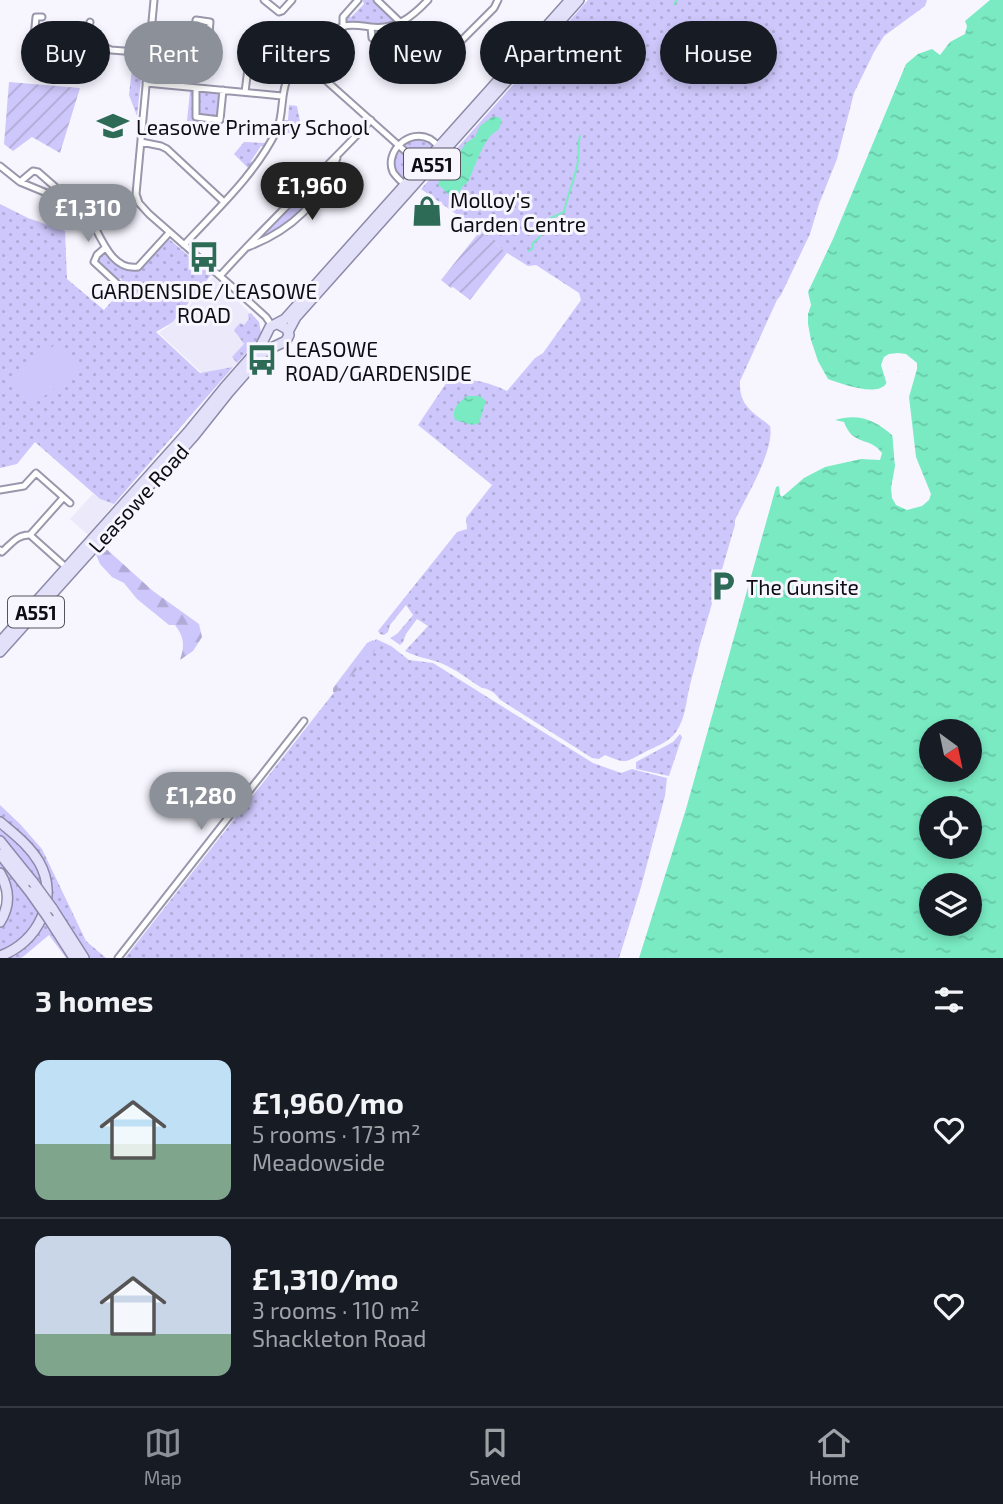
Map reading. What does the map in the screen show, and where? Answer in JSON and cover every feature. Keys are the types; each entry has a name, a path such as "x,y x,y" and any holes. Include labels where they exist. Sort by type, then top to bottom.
{"main road":[{"name":"Leasowe Road","path":"0,652 260,347 272,328 285,319 405,185 424,168 439,146 570,0"},
{"name":"Leasowe Road","path":"288,332 296,317 424,168 579,0"},
{"path":"284,326 288,332 286,341 277,345 270,341 272,328 284,326"},
{"name":"Leasowe Road","path":"0,642 194,436 265,351 277,345"},
{"path":"0,822 31,851 43,870 46,885 46,904 36,929 22,944 0,956"},
{"path":"0,841 52,908 84,958"},
{"path":"0,854 30,892 74,958"},
{"path":"0,873 8,901 0,922"}],"street":[{"path":"153,21 154,0"},
{"path":"264,0 279,12 292,0"},
{"path":"344,21 358,0"},
{"path":"377,0 399,21"},
{"path":"404,21 428,0"},
{"path":"466,36 494,8 498,0"},
{"path":"36,21 36,18 43,17"},
{"path":"146,84 136,194 139,203 169,233 266,317 272,328"},
{"path":"156,84 282,96"},
{"path":"245,92 246,84"},
{"path":"184,245 257,164 278,127 285,84"},
{"path":"330,84 424,168"},
{"path":"196,88 196,117 220,120 223,90"},
{"path":"220,276 371,120"},
{"path":"405,185 392,167 393,153 399,145 411,137 421,137 430,139 439,146"},
{"path":"141,142 167,149 224,202"},
{"path":"245,248 265,240 305,211 325,187 338,155"},
{"path":"0,166 20,182 83,208 88,213 104,248 131,268 138,267 169,233"},
{"path":"20,182 33,171 38,172 62,193 64,201"},
{"path":"104,248 94,262 121,287"},
{"path":"0,490 24,486 36,473 70,503"},
{"path":"30,535 63,498"},
{"path":"0,550 2,552 24,534 30,535 69,570"},
{"path":"118,958 304,721"}],"shaded area":[{"path":"213,277 259,322 261,333 216,386 159,333 179,318"},
{"path":"93,494 114,504 88,535 70,519"}],"green space":[{"path":"362,0 373,0 395,21 345,21 348,15 351,17 364,4"},
{"path":"588,0 927,0 925,6 884,36 874,52 854,93 837,159 810,234 740,381 744,402 770,426 768,448 735,520 699,648 682,721 673,736 666,741 625,761 605,755 599,759 592,758 453,669 405,651 428,626 417,619 400,645 390,638 397,634 413,615 406,605 390,625 388,632 384,635 378,631 457,532 467,529 466,518 492,485 418,425 449,379 479,381 507,391 535,358 543,353 581,300 579,293 536,265 528,266 507,253 421,189 514,84 646,84 646,21 569,21"},
{"path":"9,82 80,88 60,153 32,137 13,151 4,144"},
{"path":"130,84 140,84 137,116 129,95"},
{"path":"190,91 221,93 219,115 215,115 214,121 218,121 218,124 187,121"},
{"path":"289,105 297,106 301,127 282,136 280,134 283,120 288,120"},
{"path":"418,138 433,145 422,156 414,154 406,146 411,139"},
{"path":"244,142 266,143 251,161 254,164 250,170 234,154"},
{"path":"399,152 409,159 413,168 403,180 394,166 394,159"},
{"path":"331,167 319,193 307,207 278,230 262,240 259,238"},
{"path":"0,204 28,218 65,231 67,279 104,310 124,287 121,279 114,279 97,264 98,257 104,251 126,268 138,268 150,260 168,238 211,275 173,322 156,332 200,373 233,367 114,504 100,499 35,442 17,464 0,468"},
{"path":"480,231 507,253 470,300 441,280"},
{"path":"251,313 259,322 261,333 237,363 232,357 244,344 234,330 240,323 244,325"},
{"path":"59,342 79,371 29,407 9,378"},
{"path":"102,545 153,591 199,624 202,637 193,651 180,660 183,641 178,629 137,599 124,583 112,577 100,564 95,552"},
{"path":"376,639 391,646 409,660 433,663 593,763 621,773 632,769 667,778 665,796 641,887 619,958 125,958"},
{"path":"373,640 377,648 336,692 333,692 333,688 367,643"},
{"path":"680,734 682,737 669,776 636,769 636,762 673,742"},
{"path":"0,805 42,849 86,941 106,958 88,958 50,899 44,869 0,819"},
{"path":"0,826 31,858 42,882 37,880 0,836"},
{"path":"0,858 39,912 25,937 0,953 0,928 9,912"},
{"path":"44,919 70,958 66,958 49,935 21,958 3,958"}],"water":[{"path":"990,0 1003,0 1003,958 639,958 686,809 776,487 779,486 782,497 804,478 825,467 861,459 880,460 882,453 877,448 852,435 844,422 835,420 852,417 873,422 893,436 897,493 910,500 917,493 904,374 892,369 885,385 874,389 858,388 828,379 811,340 808,314 811,305 808,292 906,64 918,54 932,49 940,55 950,42 965,34 965,21"},
{"path":"492,117 501,119 500,127 486,143 468,182 455,199 438,185 442,170 452,163 466,143 475,137 480,126"},
{"path":"467,396 480,396 486,401 479,423 473,425 455,420 454,416 456,406"}],"pier":[{"path":"906,354 917,363 909,397 916,457 931,494 922,506 907,510 896,505 891,488 895,466 892,431 896,436 900,492 904,496 910,496 914,492 913,484 905,470 899,396 901,375 898,371 891,374 888,388 881,365 884,357"}],"waterway":[{"path":"674,4 677,0"},
{"path":"529,251 551,218 564,212 578,162 580,136"}],"place":[{"name":"Leasowe Primary School","path":"113,126"},
{"name":"Molloy's Garden Centre","path":"427,211"},
{"name":"GARDENSIDE/LEASOWE ROAD","path":"204,257"},
{"name":"LEASOWE ROAD/GARDENSIDE","path":"262,360"},
{"name":"The Gunsite","path":"723,586"}]}
